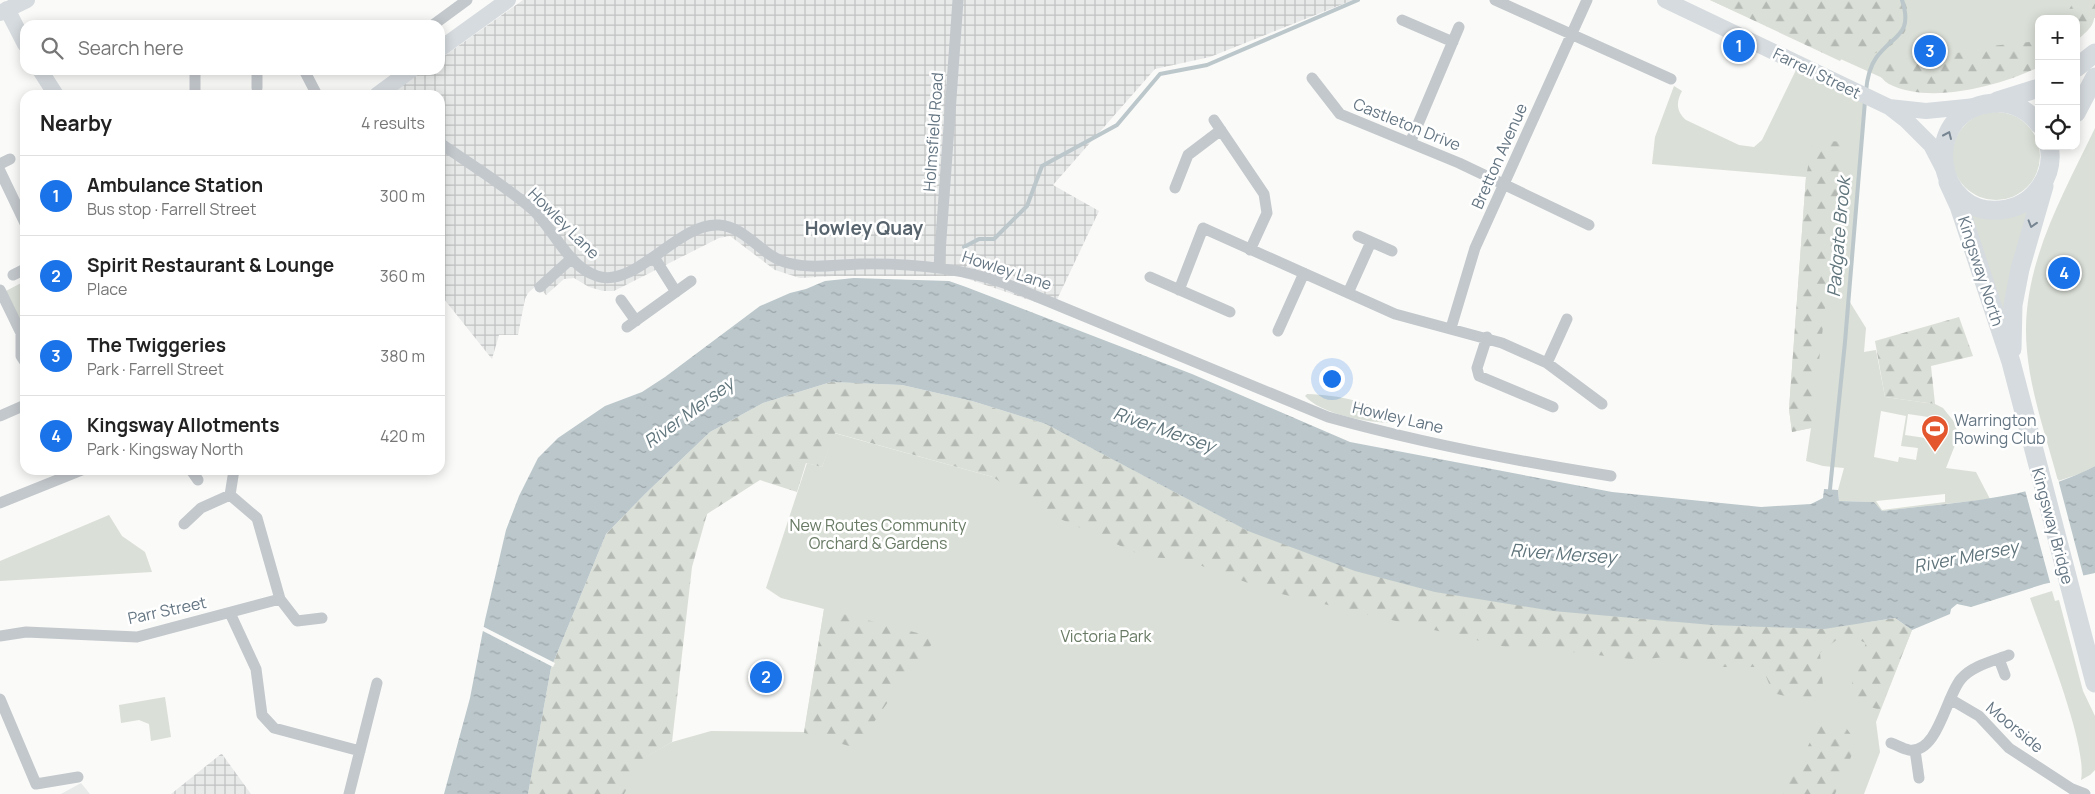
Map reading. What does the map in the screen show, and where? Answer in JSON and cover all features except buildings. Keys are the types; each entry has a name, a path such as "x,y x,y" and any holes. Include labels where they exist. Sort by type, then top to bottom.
{"main road":[{"path":"2080,65 2095,54"},
{"path":"2080,105 2095,77"},
{"path":"2035,89 1982,105 1963,114 1952,125 1944,147 1942,155 1946,176 1959,196 1973,205 1990,210 2007,209 2024,203 2037,192 2048,171 2049,150"},
{"path":"1982,105 2005,103 2021,108 2035,120"},
{"name":"Kingsway North","path":"2011,362 2013,305 2018,278 2048,171 2057,150"},
{"name":"Kingsway North","path":"1946,176 1960,206 2011,362 2034,454"},
{"name":"Kingsway Bridge","path":"2034,454 2095,683"}],"street":[{"path":"20,36 4,11 27,0"},
{"path":"440,20 467,0"},
{"path":"445,45 508,0"},
{"name":"Holmsfield Road","path":"939,267 958,0"},
{"path":"1495,0 1671,79"},
{"name":"Bretton Avenue","path":"1451,328 1475,248 1587,0"},
{"name":"Farrell Street","path":"1665,0 1885,105 1907,122 1931,145 1946,176"},
{"path":"1402,20 1453,42"},
{"path":"1410,143 1459,27"},
{"path":"43,75 53,90"},
{"path":"195,75 195,90"},
{"path":"257,75 257,88"},
{"path":"310,75 315,90"},
{"path":"385,90 405,75"},
{"name":"Castleton Drive","path":"1312,78 1340,114 1460,163 1589,226"},
{"name":"Farrell Street","path":"1885,105 1926,111 1982,105"},
{"path":"1214,120 1264,194 1267,213 1250,250"},
{"path":"1175,188 1188,155 1221,130"},
{"name":"Howley Lane","path":"445,146 494,178 534,211 572,258 596,276 618,277 654,257 689,232 703,227 720,225 735,230 769,255 785,262 804,266 859,264 939,267 980,275 1004,283 1328,417 1368,428 1495,456 1611,476"},
{"path":"0,171 20,213"},
{"path":"1179,290 1204,228 1395,314 1487,338 1547,363 1602,404"},
{"path":"1358,236 1392,251"},
{"path":"1348,293 1371,242"},
{"path":"654,257 676,292"},
{"path":"540,287 572,258"},
{"path":"12,274 20,271"},
{"path":"1278,331 1304,273"},
{"path":"1150,277 1230,312"},
{"path":"621,300 632,324 691,281"},
{"path":"0,290 20,331"},
{"path":"1547,363 1567,318"},
{"path":"1487,338 1477,368 1479,376 1553,407"},
{"path":"0,416 20,407"},
{"path":"0,503 70,475"},
{"path":"194,475 198,480"},
{"path":"230,495 233,475"},
{"path":"184,524 201,508 230,495"},
{"path":"230,495 257,518 280,600 297,621 322,618"},
{"name":"Parr Street","path":"0,636 26,632 137,637 280,600"},
{"path":"230,613 256,669 262,715 274,728 360,751"},
{"path":"1891,743 1906,749 1915,750 1926,746 1958,682 1964,675 2004,657 2006,675"},
{"path":"349,794 377,683"},
{"path":"0,699 36,784 78,777"},
{"name":"Moorside","path":"1950,700 1979,716 2010,748 2072,789 2085,794"},
{"path":"1915,750 1919,778"},
{"path":"2091,794 2095,787"}],"shaded area":[{"path":"523,0 1353,0 1210,57 1155,69 1053,185 1099,211 1053,308 959,276 834,276 800,278 775,270 730,236 719,238 614,291 603,291 589,287 574,278 564,279 546,295 537,285 528,293 525,299 518,335 499,335 492,359 445,300 445,90 396,90 417,75 445,75 445,55"},
{"path":"221,754 251,794 171,794"},
{"path":"81,783 90,794 61,794"}],"green space":[{"path":"1710,0 2095,0 2095,18 2080,18 2080,15 2035,15 2035,65 1907,89"},
{"path":"1710,0 1905,0 1908,22 1902,37 1888,47 1868,56 1850,48 1840,61"},
{"path":"2075,0 2095,0 2093,23 2080,37 2080,15 2066,15"},
{"path":"2035,41 2035,69 2005,81 1944,93 1924,93 1906,90 1888,83 1878,73 1886,61 1947,55 1991,46"},
{"path":"1796,70 1864,103 1848,299 1866,328 1864,352 1876,350 1885,397 1935,404 1943,408 1955,423 1957,431 1957,440 1946,468 1976,472 1990,499 1882,511 1874,502 1839,501 1838,490 1844,468 1823,466 1806,461 1811,428 1792,432 1789,409 1806,177 1652,164 1655,137 1674,86 1682,91 1678,106 1680,113 1686,120 1739,145 1754,147 1762,140","holes":["1881,411 1906,416 1901,446 1918,448 1916,460 1899,457 1898,462 1874,457","1908,414 1935,418 1932,439 1905,435","1945,494 1945,502 1882,510 1876,501"]},
{"path":"1987,113 2005,113 2021,119 2033,131 2035,135 2035,150 2039,150 2039,165 2033,181 2021,193 2005,199 1987,199 1971,193 1959,181 1953,165 1953,147 1959,131 1971,119"},
{"path":"2095,128 2095,466 2082,473 2058,481 2040,417 2029,367 2026,321 2029,292 2045,236 2056,208"},
{"path":"1813,140 1845,142 1811,428 1792,432 1789,409 1806,177"},
{"path":"2031,207 2008,325 1970,211"},
{"path":"20,284 20,339 2,293"},
{"path":"1959,317 1973,356 1931,366 1935,404 1885,397 1875,341"},
{"path":"831,382 902,385 972,401 1046,424 1248,531 1553,611 1712,625 1824,629 1895,618 1912,630 1880,710 1853,701 1852,683 1866,643 1844,634 1820,653 1824,697 1805,701 1773,693 1762,667 1721,667 1673,656 1639,660 1547,649 1510,648 1273,592 1183,559 1145,557 1047,513 993,477 835,433 822,467 806,463 797,492 760,480 707,514 692,567 672,742 643,759 624,794 528,794 551,668 606,534 710,432 763,403"},
{"path":"1307,394 1331,396 1367,404 1379,408 1400,420 1399,423 1388,423 1349,417 1313,403 1305,396"},
{"name":"Victoria Park","path":"1046,424 1248,531 1912,630 1876,722 1880,752 1864,794 580,794 672,742 711,731 804,732 824,609 781,598 766,588 807,463 822,467 834,433 993,477"},
{"path":"109,515 122,536 145,552 152,572 0,581 0,561"},
{"path":"2052,591 2055,601 2059,600 2083,691 2095,716 2095,770 2081,780 2078,742 2071,717 2054,663 2030,598"},
{"path":"824,609 937,638 908,673 856,748 804,733"},
{"path":"165,697 171,737 151,741 149,724 139,720 121,723 119,705"},
{"path":"1819,725 1844,725 1857,743 1835,794 1783,794"}],"water":[{"name":"River Mersey","path":"854,278 949,281 1192,374 1350,442 1612,492 1761,507 1811,504 1823,498 1824,489 1838,490 1839,501 1874,502 1882,511 1964,502 2018,493 2070,478 2095,466 2095,573 2044,584 1971,607 1957,604 1951,609 1950,614 1912,630 1895,618 1824,629 1712,625 1553,611 1435,592 1355,571 1248,531 1046,424 972,401 902,385 831,382 763,403 710,432 606,534 551,668 528,794 444,794 470,698 485,620 506,530 519,496 538,458 558,438 605,406 642,392 665,377 760,306 825,281"}],"pier":[{"path":"2058,479 2084,578 2051,586 2025,490"},
{"path":"482,626 555,663 553,667 481,630"}],"waterway":[{"path":"964,247 979,239 994,239 1027,206 1042,166 1117,125 1160,74 1207,65 1358,0"},
{"name":"Padgate Brook","path":"1866,91 1869,74 1874,62 1882,50 1900,34 1903,28 1905,12 1902,0"},
{"name":"Padgate Brook","path":"1830,489 1845,342 1865,101"}],"place":[{"name":"Ambulance Station","path":"1739,46"},
{"name":"The Twiggeries","path":"1930,51"},
{"name":"Kingsway Allotments","path":"2064,273"},
{"name":"Warrington Rowing Club","path":"1935,453"},
{"name":"Spirit Restaurant & Lounge","path":"766,677"}],"district":[{"name":"Howley Quay","path":"864,228"}],"park label":[{"name":"New Routes Community Orchard & Gardens","path":"878,534"}]}
